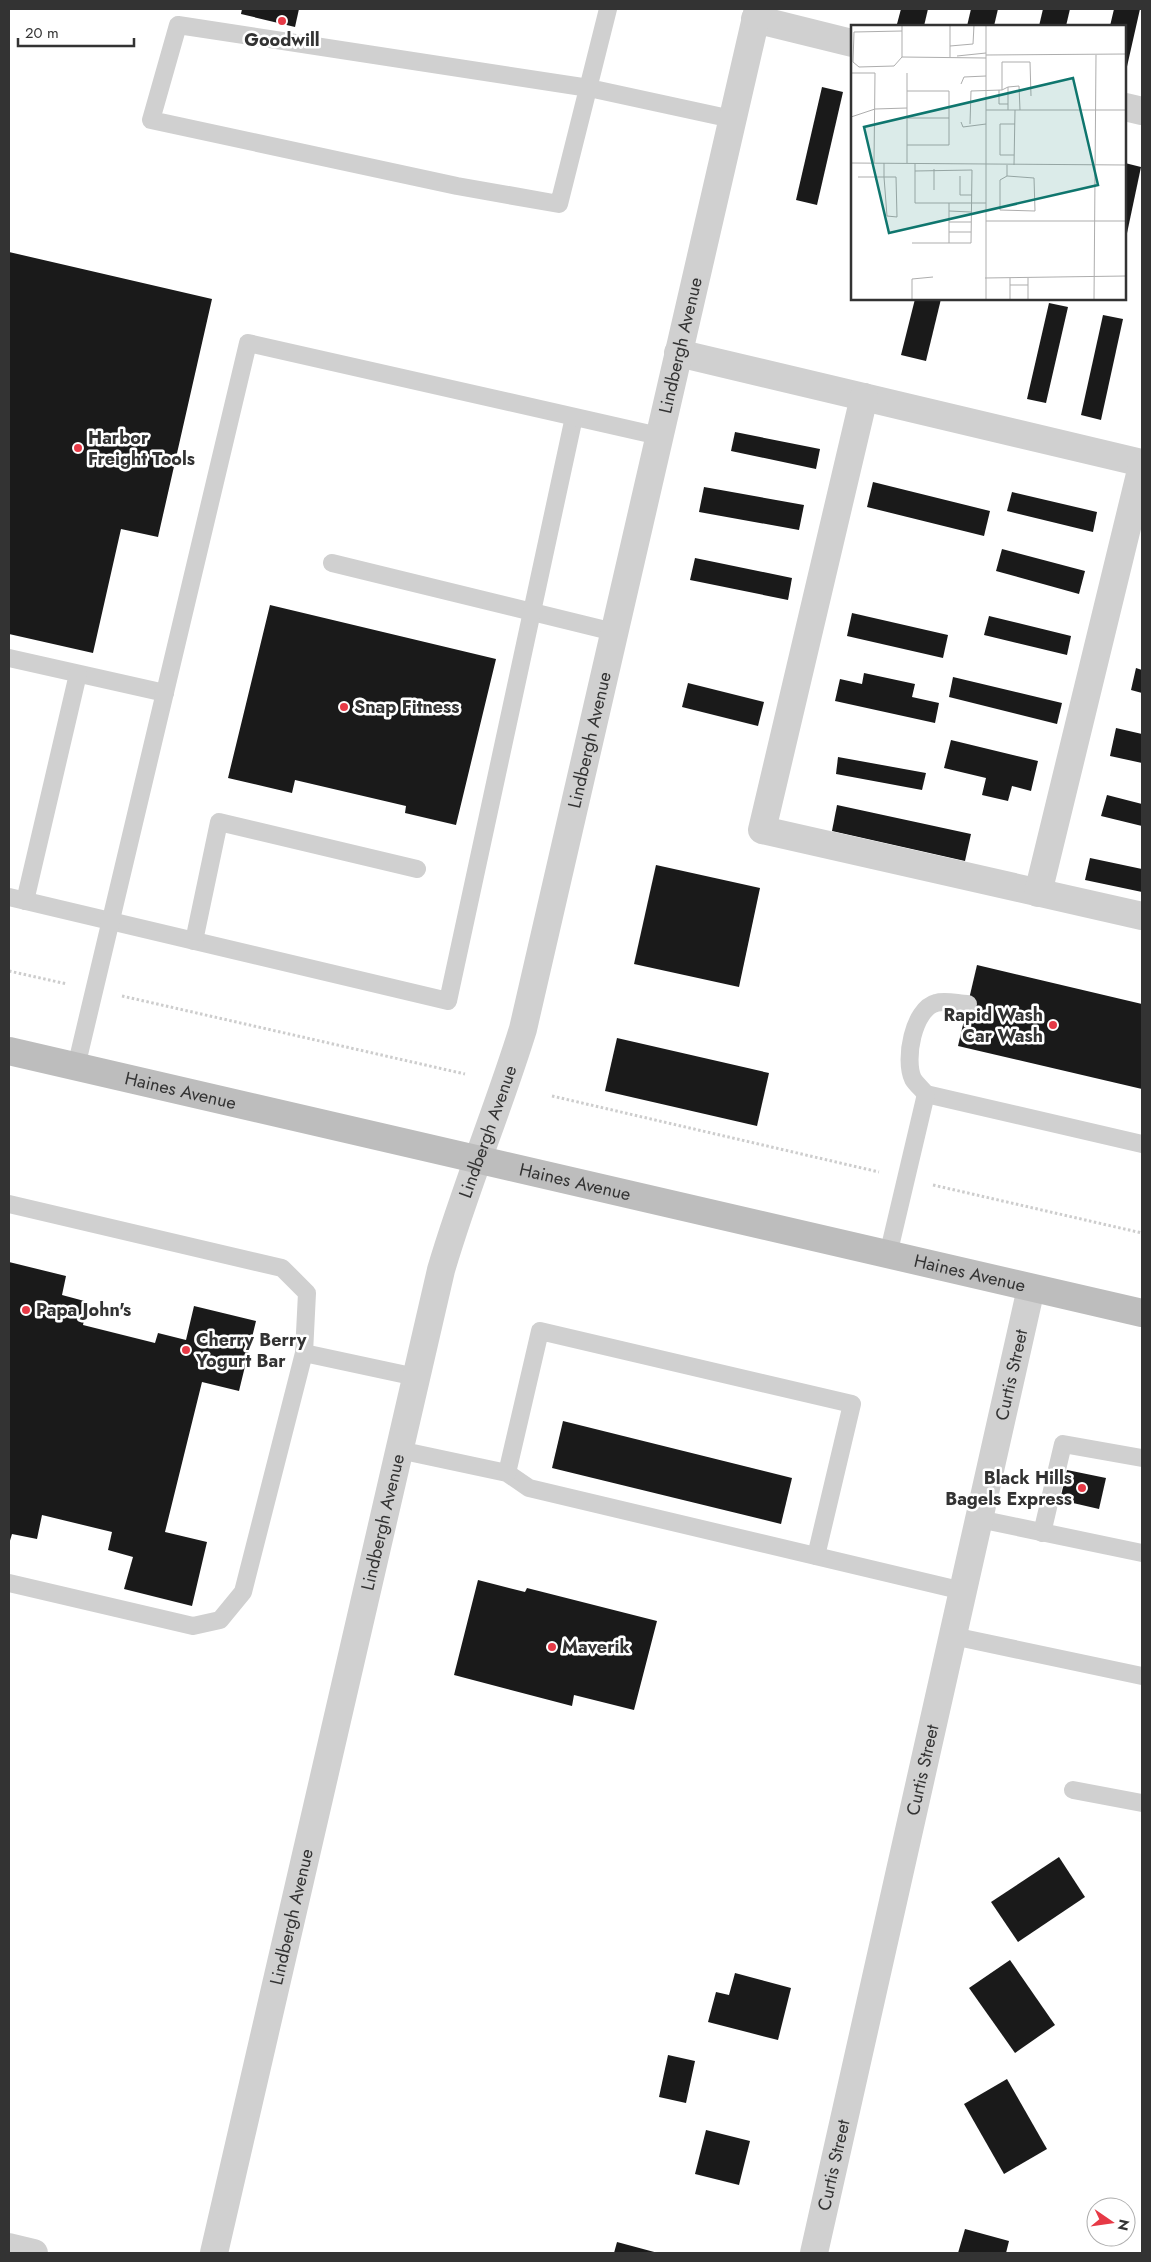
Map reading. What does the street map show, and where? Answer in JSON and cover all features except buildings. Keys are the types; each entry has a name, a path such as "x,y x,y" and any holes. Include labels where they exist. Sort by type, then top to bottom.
{"main road":[{"name":"Haines Avenue","path":"9,1051 1142,1313"}],"street":[{"path":"756,14 851,42"},
{"name":"Lindbergh Avenue","path":"214,2253 441,1270 456,1216 506,1085 523,1028 756,14"},
{"path":"1126,107 1142,111"},
{"path":"678,353 1142,464 1038,893"},
{"path":"864,397 762,830 1142,916"},
{"name":"Curtis Street","path":"814,2253 1031,1288"},
{"path":"9,2247 34,2253"}],"lane":[{"path":"608,9 589,88 559,204 457,186 151,120 178,25 589,88 732,119"},
{"path":"76,1067 248,343 659,436"},
{"path":"78,674 17,899 448,1001 574,416"},
{"path":"332,563 614,632"},
{"path":"9,658 164,693"},
{"path":"194,941 219,822 417,869"},
{"path":"968,1004 936,1002 926,1009 917,1020 908,1058 913,1079 926,1094 1142,1144"},
{"path":"888,1255 926,1094"},
{"path":"9,1204 282,1268 306,1293 304,1353 243,1592 220,1620 193,1626 9,1583"},
{"path":"507,1473 540,1331 852,1404 816,1556"},
{"path":"304,1353 416,1378"},
{"path":"1042,1532 1063,1444 1142,1458"},
{"path":"399,1450 507,1473 529,1488 963,1591"},
{"path":"979,1519 1142,1553"},
{"path":"953,1636 1142,1676"},
{"path":"1073,1790 1142,1803"}],"path":[{"path":"9,971 465,1074"},
{"path":"552,1096 1142,1233"}],"place":[{"name":"Goodwill","path":"282,21"},
{"name":"Harbor Freight Tools","path":"78,448"},
{"name":"Snap Fitness","path":"344,707"},
{"name":"Rapid Wash Car Wash","path":"1053,1025"},
{"name":"Papa John's","path":"26,1310"},
{"name":"Cherry Berry Yogurt Bar","path":"186,1350"},
{"name":"Black Hills Bagels Express","path":"1082,1488"},
{"name":"Maverik","path":"552,1647"}]}
